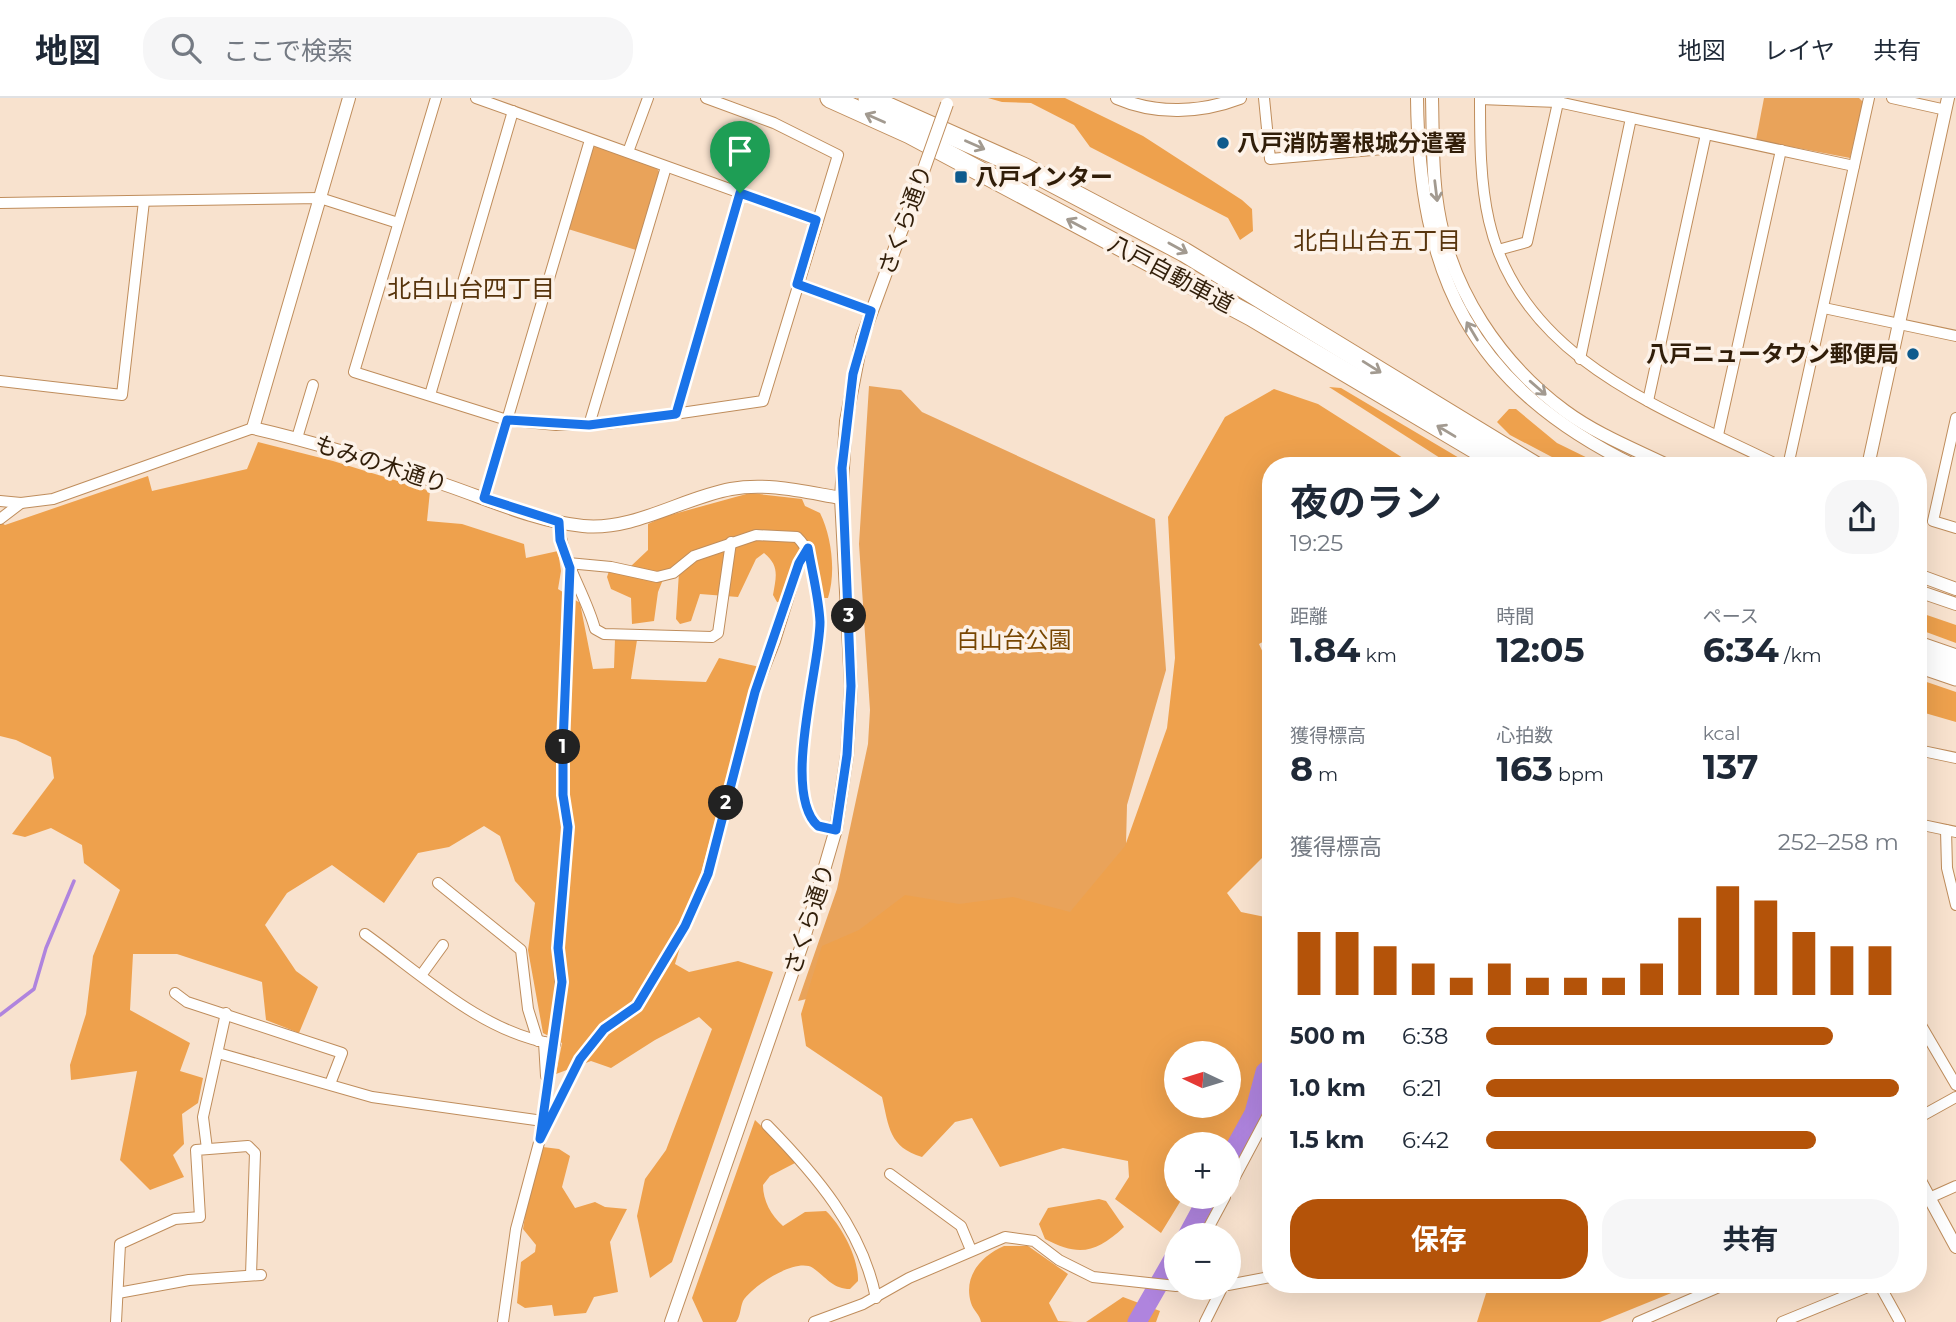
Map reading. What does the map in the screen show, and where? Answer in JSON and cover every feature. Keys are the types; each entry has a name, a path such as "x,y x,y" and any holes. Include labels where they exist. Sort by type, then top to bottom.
{"highway":[{"name":"八戸自動車道","path":"830,98 910,134 1251,316 1489,457"},
{"name":"八戸自動車道","path":"868,98 1023,167 1184,251 1520,457"},
{"path":"1927,649 1956,659"},
{"path":"1927,666 1956,676"}],"street":[{"path":"0,501 21,503 52,499 253,428 349,98"},
{"path":"436,98 354,372 507,420 589,425 763,401 838,155 774,123 706,98"},
{"path":"476,98 816,220"},
{"path":"628,152 648,98"},
{"path":"1117,98 1144,107 1185,110 1213,107 1240,98"},
{"path":"1264,98 1270,159 1417,146"},
{"path":"1417,98 1417,146 1423,203 1433,247 1450,292 1473,334 1493,362 1546,413 1578,436 1618,457"},
{"path":"1432,98 1433,166 1438,212 1451,257 1467,297 1484,326 1506,356 1534,386 1567,412 1652,457"},
{"path":"1790,457 1869,98"},
{"path":"1870,457 1947,104 1892,98"},
{"path":"1762,457 1605,378 1580,359 1537,317 1508,272 1498,250 1484,198 1480,99 1559,100 1854,166"},
{"path":"1498,250 1527,242 1559,100"},
{"name":"さくら通り","path":"671,1322 802,945 836,830 847,755 851,686 841,498 846,421 853,374 871,311 948,101"},
{"path":"430,396 513,111"},
{"path":"1580,359 1631,118"},
{"path":"1648,401 1706,134"},
{"path":"484,498 590,140"},
{"path":"1718,435 1781,150"},
{"path":"589,425 666,167"},
{"path":"676,414 740,193"},
{"path":"0,203 320,198 398,223"},
{"path":"0,381 122,395 144,201"},
{"path":"797,284 871,311"},
{"path":"1824,308 1956,336"},
{"path":"298,438 313,385"},
{"path":"1956,418 1933,521 1956,528"},
{"name":"もみの木通り","path":"253,428 298,438 559,522 586,526 623,523 706,495 750,486 776,487 841,498"},
{"path":"0,519 11,514 21,503"},
{"path":"559,522 560,540 569,565 590,611 595,629 604,634 712,637 718,633 732,542"},
{"path":"569,565 611,567 657,577 673,573 694,556 756,535 797,537 808,548 820,625 805,734 806,809 818,826 836,830"},
{"path":"540,1139 580,1059 604,1029 637,1006 685,926 708,874 755,692 799,563 808,548"},
{"path":"503,1322 516,1228 543,1121 547,1079 546,1042 562,982 558,948 568,827 563,795 563,745 569,565"},
{"path":"1927,578 1956,589"},
{"path":"1927,594 1956,604"},
{"path":"1927,752 1956,758"},
{"path":"1927,826 1951,831 1947,868 1956,905"},
{"path":"438,883 521,950 528,1009 546,1042"},
{"path":"365,934 473,1011 546,1042"},
{"path":"422,974 443,945"},
{"path":"175,993 187,1002 342,1053 330,1084"},
{"path":"207,1149 203,1117 226,1013"},
{"path":"1927,1035 1956,1085"},
{"path":"218,1053 372,1097 543,1121"},
{"path":"1927,1113 1956,1097"},
{"path":"767,1125 806,1165 842,1214 872,1278 876,1298"},
{"path":"1241,1166 1262,1126"},
{"path":"117,1322 118,1293 120,1244 174,1219 200,1217 196,1150 248,1146 255,1153 256,1275 189,1280 118,1293"},
{"path":"890,1174 961,1226 971,1250"},
{"path":"1927,1199 1956,1186"},
{"path":"1927,1204 1956,1247"},
{"path":"816,1322 876,1298 909,1278 1004,1237 1024,1237 1059,1260 1093,1277 1164,1283"},
{"path":"1241,1283 1262,1279"},
{"path":"1638,1322 1706,1293"},
{"path":"1782,1322 1854,1293"},
{"path":"1882,1293 1900,1322"},
{"path":"1205,1322 1216,1300"},
{"path":"1811,1310 1816,1322"}],"green space":[{"path":"1764,98 1859,98 1863,102 1850,158 1756,140"},
{"path":"597,145 657,168 659,172 636,250 568,229 592,149"},
{"name":"白山台公園","path":"869,386 901,390 922,412 1155,519 1166,670 1127,805 1124,924 798,1001 837,889 868,744 870,710 859,544"}],"shaded area":[{"path":"988,98 1065,98 1143,136 1242,200 1252,209 1253,231 1240,240 1228,218 1090,147 1074,125 1031,103 1002,102"},
{"path":"1329,387 1341,388 1457,457 1438,457"},
{"path":"1274,389 1318,404 1401,457 1262,457 1262,642 1259,644 1262,651 1262,858 1227,893 1241,912 1262,916 1262,1071 1252,1086 1244,1117 1236,1132 1164,1132 1164,1209 1176,1209 1167,1223 1164,1223 1161,1233 1115,1199 1129,1177 1128,1161 1063,1148 1000,1167 972,1118 955,1122 922,1157 911,1153 897,1142 892,1134 882,1097 806,1046 801,1014 822,946 859,930 905,895 959,904 1013,897 1070,912 1125,846 1167,728 1175,658 1168,517 1225,417"},
{"path":"1509,409 1516,409 1557,443 1586,457 1552,457 1510,435 1497,422"},
{"path":"258,442 333,461 430,491 427,521 462,524 524,544 526,558 558,551 561,571 558,589 580,603 593,669 614,668 615,639 637,640 631,679 706,682 719,658 760,667 675,964 689,972 738,961 773,972 672,1262 650,1278 637,1216 645,1179 666,1150 712,1029 699,1017 655,1040 611,1068 591,1061 556,1074 562,1043 543,1033 528,950 535,903 515,881 500,836 484,826 449,847 418,853 384,903 332,865 287,893 265,925 296,971 318,987 299,1033 266,1020 262,982 177,954 133,954 130,1010 190,1043 180,1071 203,1078 198,1103 182,1114 184,1144 173,1155 184,1177 150,1190 120,1160 137,1071 71,1080 70,1065 86,1014 93,956 120,890 84,863 82,845 51,828 25,837 12,834 54,778 51,757 16,740 0,736 0,522 5,525 148,476 152,491 247,469"},
{"path":"750,493 802,499 805,506 820,513 832,555 832,578 828,598 824,598 808,543 783,603 777,602 773,595 775,567 764,553 756,559 738,597 700,594 691,621 680,624 676,619 679,572 666,572 658,592 654,621 632,624 631,598 611,589 607,577 609,571 630,567 648,550 648,524 663,517"},
{"path":"1927,615 1956,625 1956,643 1927,632"},
{"path":"1927,682 1956,692 1956,722 1927,714"},
{"path":"755,1120 788,1151 795,1163 770,1176 763,1185 764,1197 771,1212 783,1226 805,1212 826,1211 848,1243 856,1263 858,1281 850,1289 844,1289 813,1268 796,1266 755,1288 743,1301 736,1322 703,1322 692,1298"},
{"path":"543,1147 559,1149 570,1156 562,1187 575,1208 595,1202 605,1207 627,1209 610,1242 618,1292 594,1297 586,1313 554,1316 552,1305 525,1308 517,1303 521,1262 535,1252 536,1245 523,1229 529,1191"},
{"path":"1099,1199 1106,1201 1124,1227 1114,1236 1087,1250 1068,1248 1045,1239 1039,1224 1048,1208"},
{"path":"1004,1246 1028,1246 1068,1274 1049,1303 1058,1321 1074,1322 981,1322 969,1293 972,1276 981,1261"},
{"path":"1486,1293 1671,1293 1600,1322 1477,1322"},
{"path":"1123,1297 1160,1311 1156,1322 1086,1322"}],"waterway":[{"path":"0,1015 34,989 46,948 74,881"},
{"path":"1241,1136 1254,1113 1262,1083"},
{"path":"1194,1223 1202,1209"},
{"path":"1137,1322 1164,1275"}],"place":[{"name":"八戸消防署根城分遣署","path":"1223,143"},
{"name":"八戸インター","path":"961,177"},
{"name":"八戸ニュータウン郵便局","path":"1913,354"}],"district":[{"name":"北白山台五丁目","path":"1377,241"},
{"name":"北白山台四丁目","path":"471,289"}],"route":[{"path":"740,193 816,220 797,284 871,311 853,374 842,468 841,498 851,686 847,755 836,830 818,826 810,819 806,809 803,776 805,734 809,688 820,625 808,548 799,563 775,641 755,692 708,874 685,926 637,1006 604,1029 580,1059 540,1139 562,982 558,948 568,827 563,795 563,732 569,628 566,602 570,568 560,540 559,522 484,498 507,420 589,425 676,414 740,193"}]}
